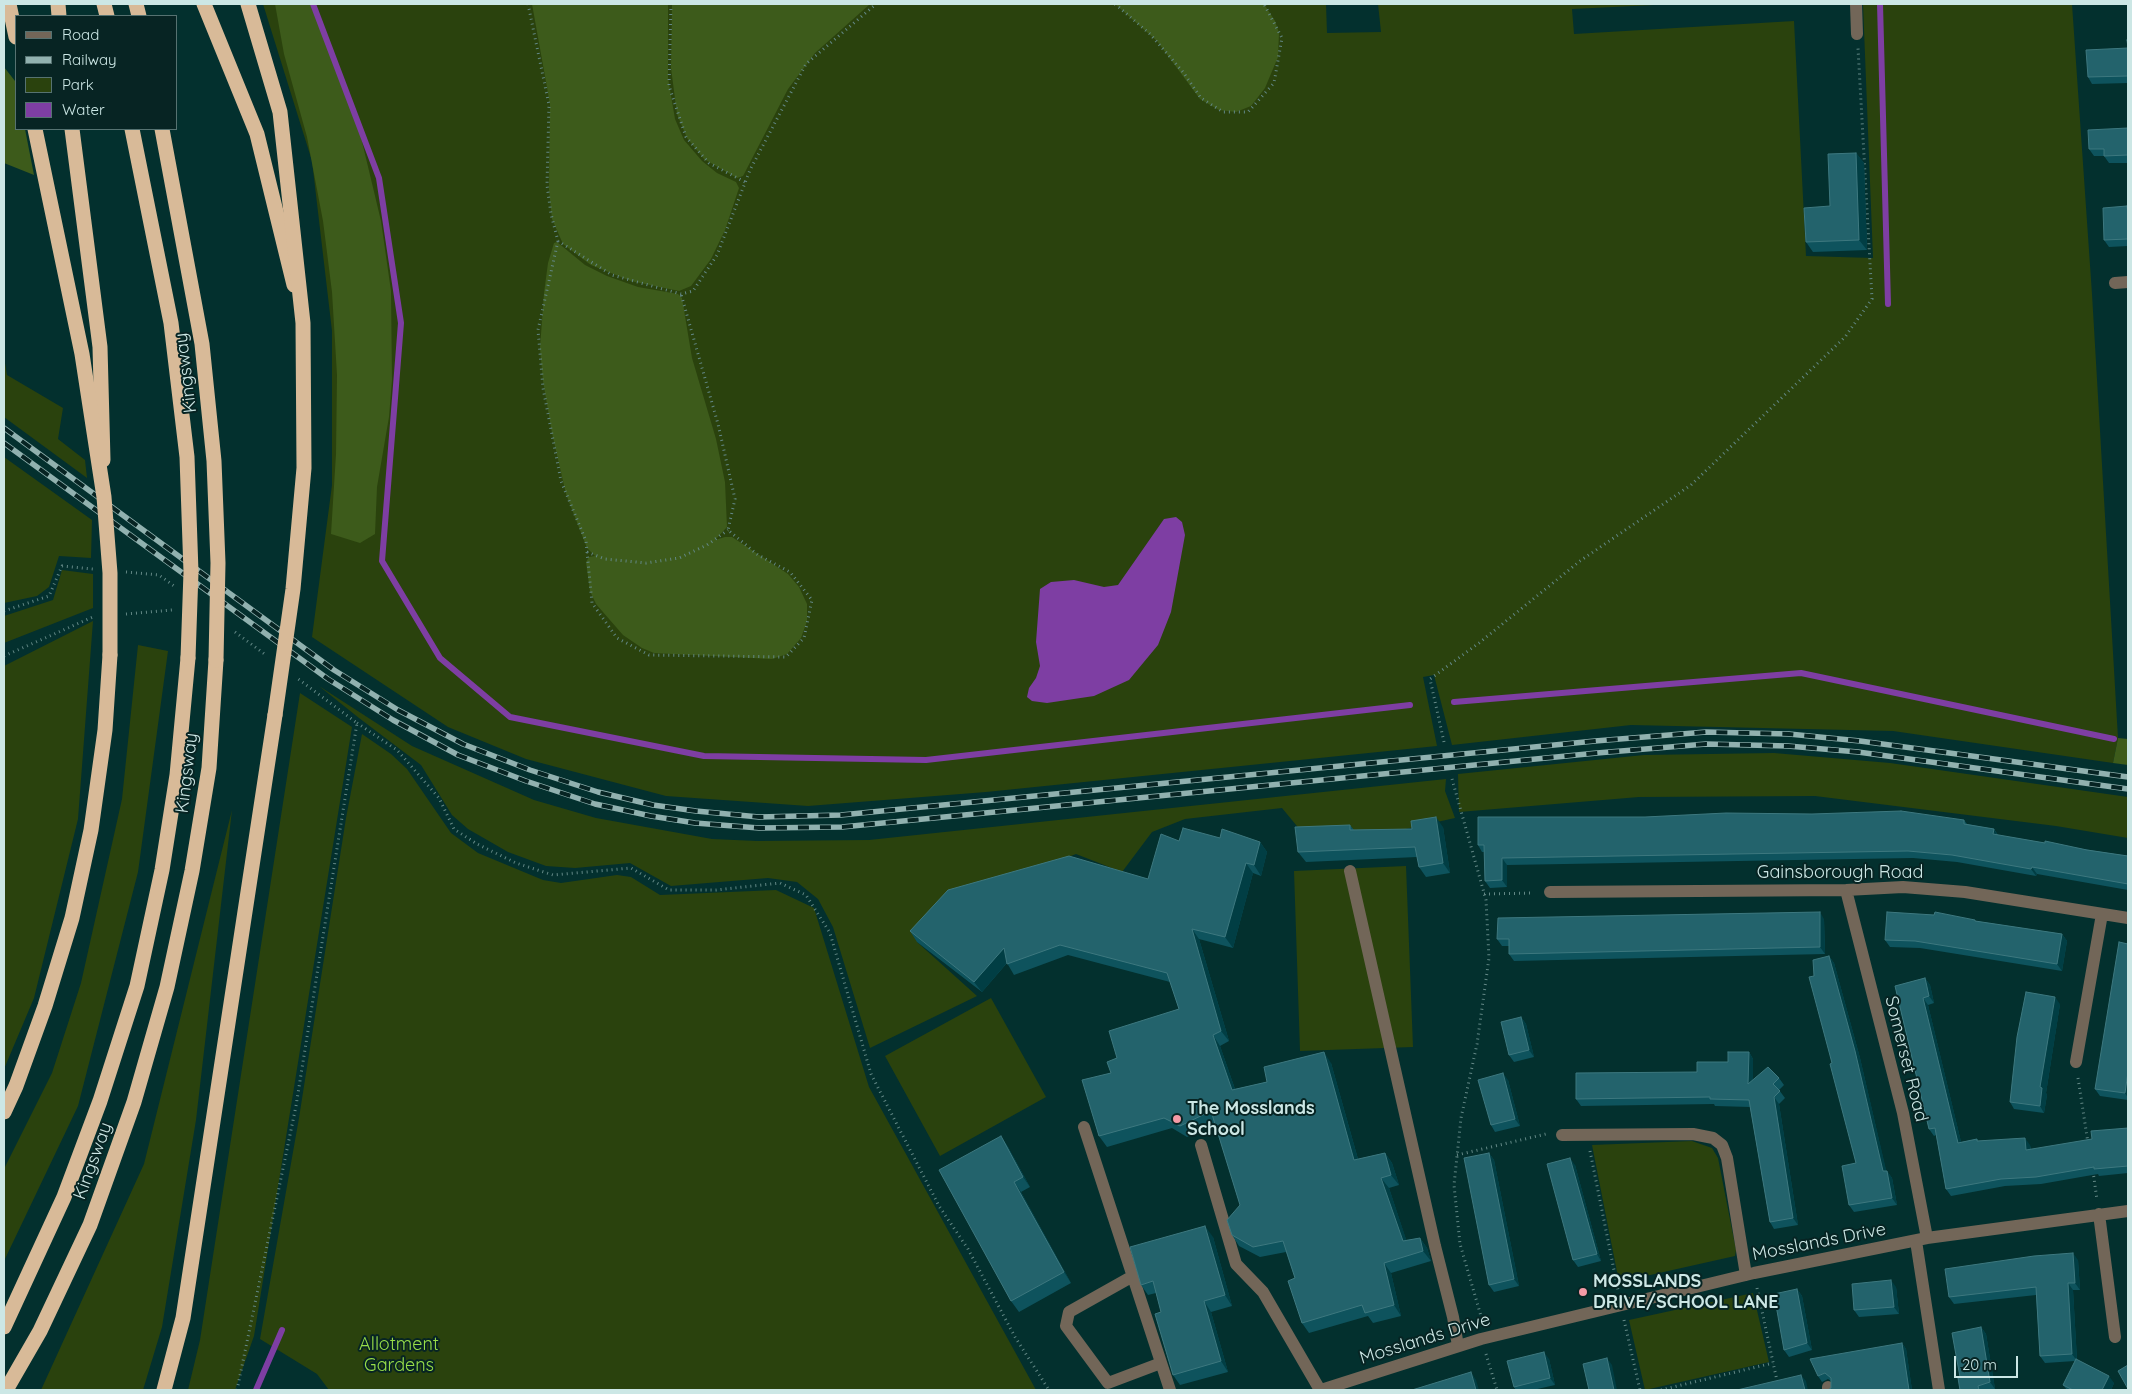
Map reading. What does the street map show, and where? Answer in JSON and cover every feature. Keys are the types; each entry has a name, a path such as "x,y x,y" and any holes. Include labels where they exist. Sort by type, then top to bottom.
{"highway":[{"path":"9,4 15,32"},
{"path":"204,4 257,134 303,323"},
{"path":"164,1390 183,1318 275,715 293,589 304,468 303,323 280,112 248,4"},
{"path":"35,130 82,354 104,497"},
{"path":"4,1112 16,1086 45,1006 72,918 92,820 105,730 110,655 110,573 104,497 100,347 72,130"},
{"path":"4,1327 64,1197 100,1101 136,986 162,870 177,776 188,658 191,572 187,457 171,323 132,130"},
{"name":"Kingsway","path":"6,1390 40,1331 90,1224 134,1102 167,987 192,870 208,768 216,660 218,563 214,461 203,354 162,130"}],"street":[{"path":"1856,4 1857,34"},
{"path":"1350,871 1435,1246 1453,1317 1458,1346"},
{"name":"Gainsborough Road","path":"1550,892 1846,890 1903,887 1965,892 2128,918"},
{"name":"Somerset Road","path":"1846,890 1902,1113 1921,1240 1939,1390"},
{"path":"2076,1062 2102,914"},
{"path":"1084,1127 1170,1390"},
{"path":"1562,1135 1693,1134 1713,1138 1722,1145 1727,1158 1750,1274"},
{"path":"1201,1145 1236,1264 1263,1292 1320,1390"},
{"name":"Mosslands Drive","path":"1320,1390 1352,1385 1484,1338 1750,1274 1921,1240 2128,1211"},
{"path":"2099,1214 2115,1337"},
{"path":"1133,1276 1069,1312 1066,1326 1108,1383 1161,1362"}],"path":[{"path":"528,4 549,105 547,185 551,214 558,241 538,330 543,388 561,481 586,541 592,603 617,638 649,655 786,657 804,638 812,600 790,572 758,555 728,530"},
{"path":"671,4 670,86 686,138 709,164 745,182"},
{"path":"558,241 612,275 681,294 693,291 717,255 750,170 806,64 876,4"},
{"path":"1116,4 1150,34 1183,72 1201,98 1223,112 1248,112 1274,83 1282,38 1264,4"},
{"path":"1444,742 1430,679 1479,643 1580,561 1691,485 1845,338 1872,299 1857,34"},
{"path":"587,552 605,559 646,563 679,558 707,545 728,530 735,500 718,424 681,294"},
{"path":"357,723 397,750 439,798 454,829 477,844 516,863 553,875 630,868 669,890 716,890 780,883 806,895 830,933 871,1074 939,1206 968,1249 1011,1330 1049,1390"},
{"path":"1452,779 1484,894 1489,958 1477,1044 1461,1118 1454,1185 1460,1244 1497,1390"},
{"path":"1484,894 1550,892"},
{"path":"2076,1062 2089,1148"},
{"path":"1457,1155 1549,1133 1562,1135"},
{"path":"1586,1135 1640,1390"},
{"path":"2092,1167 2099,1214"},
{"path":"1750,1274 1779,1390"},
{"path":"1661,1390 1773,1363"}],"green space":[{"path":"263,4 1326,4 1327,33 1381,32 1378,4 1675,4 1572,9 1574,34 1794,21 1806,256 1873,258 1863,4 2072,4 2092,294 2118,738 2113,763 1893,731 1631,725 1452,745 1434,675 1423,677 1437,746 986,792 808,806 666,796 526,759 448,727 312,637 332,485 332,331 312,161"},
{"path":"275,4 310,4 345,87 359,129 381,221 391,291 392,380 389,417 377,487 375,534 360,543 331,534 336,454 337,375 332,292 323,221 307,137 284,54"},
{"path":"532,4 668,4 668,78 675,119 684,140 702,161 717,173 736,182 739,188 725,230 711,259 691,286 679,291 631,281 591,265 563,244 552,219 549,189 550,104"},
{"path":"672,4 870,4 815,53 788,89 743,176 737,178 704,159 687,138 677,114 671,68"},
{"path":"1115,4 1264,4 1275,21 1279,33 1278,57 1265,88 1251,106 1236,112 1219,110 1200,99 1157,41"},
{"path":"4,67 15,81 15,130 25,130 34,175 4,163"},
{"path":"557,242 585,265 607,276 638,287 678,294 682,298 692,358 716,439 725,482 727,527 715,540 732,537 788,574 799,587 807,604 807,621 801,638 787,654 772,659 654,653 642,648 623,635 596,604 590,591 586,562 589,557 595,556 587,548 566,494 552,433 543,381 540,348 544,293 548,263 554,243"},
{"path":"4,357 7,375 63,408 58,439 85,460 87,478 4,417"},
{"path":"4,457 92,520 91,558 59,556 49,587 37,596 4,603"},
{"path":"62,570 93,574 93,608 4,643 4,616 53,600"},
{"path":"93,621 78,819 34,998 4,1069 4,666"},
{"path":"138,645 168,651 138,872 78,1106 4,1261 4,1169 52,1073 81,983 122,799"},
{"path":"319,686 412,746 534,800 596,818 712,839 757,841 869,840 1446,779 1445,791 1455,818 1401,830 1301,831 1282,808 1185,819 1152,832 1122,872 1076,854 956,900 917,942 977,996 870,1048 833,927 818,899 797,882 768,878 671,886 630,863 575,868 546,866 508,852 468,829 452,815 421,765"},
{"path":"300,693 352,727 254,1336 235,1390 188,1390 200,1340"},
{"name":"Allotment Gardens","path":"362,734 391,754 407,769 451,833 478,853 543,880 561,883 617,875 631,877 660,895 776,890 814,908 869,1087 1036,1390 329,1390 317,1374 260,1339 299,1118 346,818"},
{"path":"2118,738 2128,739 2128,765 2113,763"},
{"path":"1774,753 1890,763 2128,797 2128,838 2056,826 1815,796 1639,797 1459,812 1458,774 1644,755"},
{"path":"232,810 196,1120 162,1327 143,1390 41,1390 144,1164"},
{"path":"1406,866 1413,1047 1300,1051 1294,871"},
{"path":"991,998 1046,1097 940,1156 885,1056"},
{"path":"1692,1141 1712,1148 1718,1158 1736,1250 1735,1256 1619,1282 1592,1145"},
{"path":"1753,1293 1769,1362 1645,1390 1629,1320"}],"water":[{"path":"1176,517 1182,522 1185,535 1171,612 1158,645 1129,680 1094,696 1047,703 1032,701 1027,697 1029,688 1036,678 1040,666 1036,642 1040,589 1051,582 1074,580 1104,587 1118,585 1164,519"}],"building":[{"path":"2128,48 2128,76 2088,77 2086,50"},
{"path":"2128,128 2128,155 2104,156 2104,149 2089,149 2088,130"},
{"path":"1856,153 1859,240 1806,242 1804,208 1830,206 1828,154"},
{"path":"2127,206 2128,239 2104,240 2103,208"},
{"path":"1901,811 1964,820 1964,824 1994,829 1993,834 2128,856 2128,884 1952,855 1908,851 1502,858 1502,880 1485,881 1484,845 1478,845 1478,817 1645,817 1726,813 1812,814"},
{"path":"1436,817 1443,863 1419,867 1415,847 1298,852 1295,827 1350,825 1350,830 1412,829 1411,821"},
{"path":"1183,828 1220,838 1222,829 1260,842 1254,865 1246,863 1225,937 1192,929 1221,1031 1213,1035 1232,1090 1267,1082 1264,1067 1324,1052 1354,1160 1385,1153 1391,1175 1381,1178 1403,1241 1420,1238 1423,1251 1384,1263 1394,1305 1365,1313 1362,1305 1302,1323 1288,1281 1295,1278 1283,1241 1253,1247 1232,1235 1227,1220 1240,1205 1211,1111 1180,1126 1164,1118 1099,1136 1082,1080 1111,1073 1107,1062 1117,1058 1109,1031 1179,1009 1167,973 1060,945 1007,964 1004,948 974,982 910,931 948,890 1069,856 1148,879 1161,834 1179,841"},
{"path":"1820,912 1820,947 1509,954 1509,939 1497,939 1498,918"},
{"path":"1887,912 1934,915 1935,912 1975,921 2062,934 2057,964 1915,941 1885,940"},
{"path":"2119,942 2128,944 2128,1072 2125,1093 2095,1089"},
{"path":"1829,956 1855,1051 1883,1171 1887,1171 1892,1198 1849,1205 1842,1166 1856,1163 1809,977 1814,976 1813,960"},
{"path":"1925,978 1929,996 1923,998 1958,1143 1977,1139 1977,1141 2025,1138 2026,1150 2092,1139 2091,1131 2128,1128 2128,1166 2094,1169 2094,1167 2036,1177 2001,1179 1946,1189 1935,1128 1929,1129 1895,986"},
{"path":"2026,992 2055,997 2040,1087 2042,1088 2040,1106 2010,1102 2017,1037"},
{"path":"1521,1017 1529,1050 1509,1055 1501,1022"},
{"path":"1728,1052 1749,1052 1748,1084 1768,1067 1779,1078 1773,1084 1780,1091 1774,1097 1793,1218 1770,1222 1749,1100 1710,1099 1710,1097 1576,1099 1576,1073 1697,1072 1697,1062 1728,1062"},
{"path":"1503,1073 1515,1119 1491,1125 1478,1080"},
{"path":"1001,1136 1023,1177 1014,1182 1064,1272 1011,1301 939,1170"},
{"path":"1489,1153 1514,1279 1489,1285 1464,1158"},
{"path":"1570,1158 1597,1254 1573,1260 1547,1164"},
{"path":"1205,1226 1225,1295 1204,1301 1221,1361 1173,1375 1155,1314 1161,1312 1153,1281 1141,1285 1130,1247"},
{"path":"2073,1253 2075,1283 2068,1283 2072,1354 2040,1356 2036,1287 1949,1297 1945,1269 2034,1256"},
{"path":"1891,1280 1894,1307 1854,1310 1852,1284"},
{"path":"1797,1289 1807,1343 1784,1350 1774,1294"},
{"path":"1981,1327 1990,1382 1978,1386 1979,1390 1960,1390 1958,1378 1960,1377 1952,1333"},
{"path":"1902,1343 1909,1390 1828,1390 1831,1388 1831,1378 1825,1373 1818,1376 1810,1359"},
{"path":"1544,1352 1550,1378 1514,1387 1507,1361"},
{"path":"1607,1358 1614,1390 1589,1390 1583,1364"},
{"path":"2076,1359 2109,1376 2102,1390 2073,1390 2063,1385"},
{"path":"2128,1365 2128,1389 2118,1371"},
{"path":"1471,1372 1476,1390 1412,1390"},
{"path":"1801,1375 1805,1390 1737,1390"}],"waterway":[{"path":"313,4 379,178 401,323 382,561 440,658 510,717 704,756 926,760 1410,705"},
{"path":"1880,4 1888,304"},
{"path":"1454,702 1801,673 2114,739"},
{"path":"256,1390 282,1330"}],"railway":[{"path":"4,428 334,670 398,710 463,744 530,770 598,792 653,805 759,817 841,815 1595,741 1706,732 1789,734 1860,741 2128,777"},
{"path":"4,443 328,679 393,720 458,755 526,781 595,804 651,816 695,823 759,828 842,827 1706,744 1788,746 1858,752 2128,789"}],"place":[{"name":"The Mosslands School","path":"1177,1119"},
{"name":"MOSSLANDS DRIVE/SCHOOL LANE","path":"1583,1292"}]}
